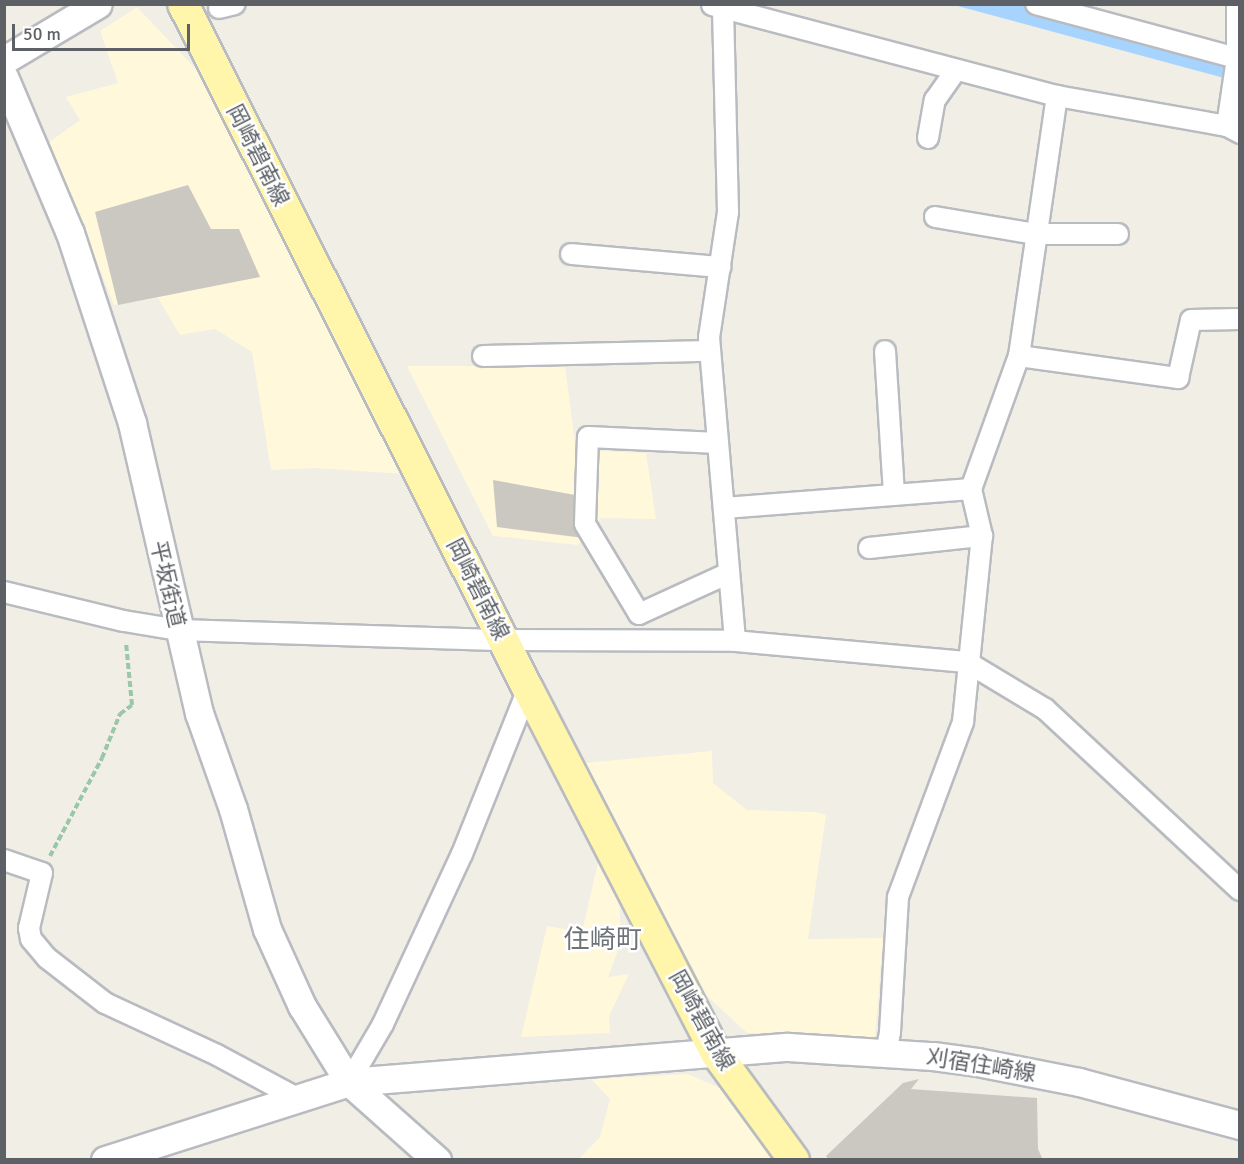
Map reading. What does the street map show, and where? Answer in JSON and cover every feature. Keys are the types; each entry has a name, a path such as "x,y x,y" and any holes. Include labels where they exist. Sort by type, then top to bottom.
{"main road":[{"name":"岡崎碧南線","path":"183,4 528,689 716,1053 794,1160"}],"street":[{"path":"4,60 99,4"},
{"path":"1035,4 1238,59"},
{"path":"735,641 709,337 728,212 718,6 1057,96 1233,129 1238,59 1237,4"},
{"path":"928,138 935,100 956,70"},
{"name":"平坂街道","path":"4,77 70,233 132,423 199,713 232,809 267,929 302,1006 349,1082 437,1160"},
{"path":"886,1053 890,1032 898,897 963,722 967,662 982,536 971,489 1019,356 1035,234 1057,96"},
{"path":"935,217 1035,234 1118,234"},
{"path":"571,254 720,267"},
{"path":"1019,356 1178,378 1191,320 1239,319"},
{"path":"483,356 710,351"},
{"path":"885,351 894,495"},
{"path":"639,614 585,524 588,436 718,443"},
{"path":"724,508 971,489"},
{"path":"869,548 982,536"},
{"path":"622,640 639,614 729,573"},
{"path":"4,592 124,621 179,630 504,640 735,641 967,662 1045,709 1239,890"},
{"path":"349,1082 383,1024 462,854 528,689"},
{"path":"4,860 42,873 29,928 31,939 47,958 105,1003 217,1055 297,1098"},
{"name":"刈宿住崎線","path":"105,1160 349,1082 788,1047 977,1062 1079,1082 1239,1125"}],"path":[{"path":"42,873 102,758 120,714 132,705 124,621"}],"shaded area":[{"path":"137,7 196,69 403,474 316,468 271,470 252,352 215,329 180,335 158,298 114,305 76,209 45,145 80,120 66,97 118,83 100,31"},
{"path":"407,366 565,366 576,450 646,453 656,519 601,518 578,545 493,536"},
{"path":"712,751 713,783 747,810 815,812 826,815 808,939 883,938 875,1038 747,1033 707,996 584,763"},
{"path":"599,858 619,888 621,943 608,977 629,974 609,1016 610,1033 521,1037 547,926 582,932"},
{"path":"688,1074 729,1092 774,1159 578,1160 600,1137 610,1099 591,1079"}],"water":[{"path":"954,5 1023,5 1239,65 1239,82"}],"building":[{"path":"188,185 211,229 239,229 260,277 118,305 95,212"},
{"path":"493,480 586,497 584,538 497,527"},
{"path":"919,1079 911,1089 1037,1098 1038,1149 1043,1160 829,1160 826,1156 903,1083"}],"district":[{"name":"住崎町","path":"603,941"}]}
